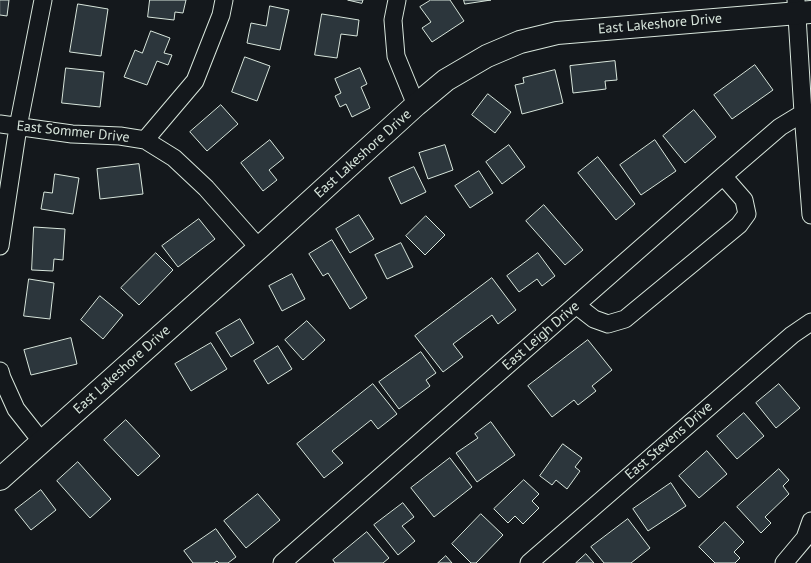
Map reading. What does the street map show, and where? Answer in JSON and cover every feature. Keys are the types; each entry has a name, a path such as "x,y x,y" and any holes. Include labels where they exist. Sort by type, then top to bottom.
{"main road":[{"name":"East Lakeshore Drive","path":"0,479 259,248 416,105 446,80 487,56 520,42 557,33 801,9"}],"street":[{"path":"0,246 18,127 43,0"},
{"name":"East Sommer Drive","path":"145,140 195,81 221,15 224,0"},
{"path":"397,0 394,20 396,56 416,105"},
{"path":"801,9 803,113 811,215"},
{"name":"East Leigh Drive","path":"282,563 723,176 780,127 803,113"},
{"name":"East Sommer Drive","path":"0,124 72,134 120,136 145,140 174,158 206,188 259,248"},
{"path":"576,305 594,319 608,324 625,319 739,225 747,214 744,200 723,176"},
{"name":"East Stevens Drive","path":"529,563 792,335 811,322"},
{"path":"0,371 16,409 42,442"},
{"path":"784,563 805,538 811,521"}],"building":[{"path":"0,0 9,0 7,16 0,15"},
{"path":"150,0 186,0 183,13 175,12 174,20 148,17"},
{"path":"348,0 363,0 362,3"},
{"path":"431,0 450,0 464,21 432,42 422,28 431,22 420,7"},
{"path":"464,0 491,0 465,4"},
{"path":"78,4 108,9 101,56 70,52"},
{"path":"270,6 289,10 280,50 247,43 251,23 266,26"},
{"path":"322,14 359,20 357,36 341,34 337,58 315,55"},
{"path":"151,31 170,38 164,53 172,55 168,65 157,61 147,85 124,77 135,50 142,53"},
{"path":"245,57 270,66 257,101 232,92"},
{"path":"615,61 617,80 605,81 606,89 573,93 570,66"},
{"path":"755,65 773,90 732,119 714,95"},
{"path":"66,68 104,72 100,107 62,103"},
{"path":"360,68 367,84 361,87 370,108 352,117 346,104 340,107 335,96 341,93 335,79"},
{"path":"555,70 563,103 522,114 515,85 524,83 523,78"},
{"path":"488,94 511,112 495,133 472,115"},
{"path":"221,105 238,124 207,151 190,132"},
{"path":"694,110 716,137 685,163 663,136"},
{"path":"270,140 284,158 269,170 277,180 263,191 241,163"},
{"path":"655,140 676,171 641,195 620,165"},
{"path":"445,145 453,170 428,179 419,153"},
{"path":"509,145 525,167 502,184 486,162"},
{"path":"598,157 635,204 616,220 578,173"},
{"path":"139,164 143,194 100,199 97,169"},
{"path":"414,167 426,192 401,204 389,178"},
{"path":"479,171 493,193 470,208 455,186"},
{"path":"55,174 79,178 73,214 41,209 44,192 52,193"},
{"path":"544,205 583,250 565,265 526,221"},
{"path":"359,215 374,239 350,253 336,229"},
{"path":"426,216 445,235 425,255 406,236"},
{"path":"199,219 215,239 178,267 162,246"},
{"path":"34,227 65,229 63,260 54,259 53,271 32,270"},
{"path":"332,240 367,298 350,309 328,273 323,276 309,254"},
{"path":"401,243 413,267 387,279 375,255"},
{"path":"156,253 173,270 139,305 121,288"},
{"path":"538,253 555,276 542,286 537,279 519,292 507,276"},
{"path":"292,274 305,299 282,311 269,286"},
{"path":"492,278 516,310 498,324 492,315 453,344 463,357 443,372 415,336"},
{"path":"29,279 54,283 50,319 24,316"},
{"path":"100,296 123,315 103,339 81,320"},
{"path":"240,319 254,343 231,357 216,333"},
{"path":"307,321 325,340 303,360 285,340"},
{"path":"71,338 77,364 31,375 24,350"},
{"path":"588,340 612,370 592,386 596,391 578,405 574,400 552,417 528,386"},
{"path":"211,343 227,369 191,391 175,364"},
{"path":"278,346 292,369 268,384 254,361"},
{"path":"421,352 436,373 426,380 430,386 399,409 379,382"},
{"path":"373,384 397,414 378,429 371,420 332,451 343,463 324,478 297,444"},
{"path":"779,384 800,408 776,428 756,403"},
{"path":"744,413 764,436 737,459 717,436"},
{"path":"126,420 160,456 138,476 104,440"},
{"path":"491,422 515,455 477,482 456,453 478,438 475,434"},
{"path":"563,444 582,458 575,467 580,471 567,489 556,480 552,485 540,476"},
{"path":"707,451 727,474 699,498 679,476"},
{"path":"450,458 472,487 434,517 411,488"},
{"path":"78,462 111,499 90,518 57,481"},
{"path":"779,469 789,480 783,486 789,494 765,517 771,523 761,533 737,507"},
{"path":"524,480 539,494 532,501 539,508 523,524 515,516 508,523 494,509"},
{"path":"671,483 686,506 648,531 633,509"},
{"path":"41,490 56,510 31,530 15,510"},
{"path":"258,494 280,520 246,548 224,521"},
{"path":"403,503 414,517 402,526 415,541 398,555 374,525"},
{"path":"481,514 503,535 476,563 471,563 452,544"},
{"path":"628,519 650,548 631,563 604,563 591,547"},
{"path":"725,522 744,542 734,552 740,558 735,563 715,563 699,547"},
{"path":"216,529 236,557 228,563 219,563 217,561 214,563 193,563 184,551"},
{"path":"367,532 389,558 383,563 335,563 333,560"},
{"path":"586,554 594,563 576,563"},
{"path":"446,556 452,563 438,563"}]}
